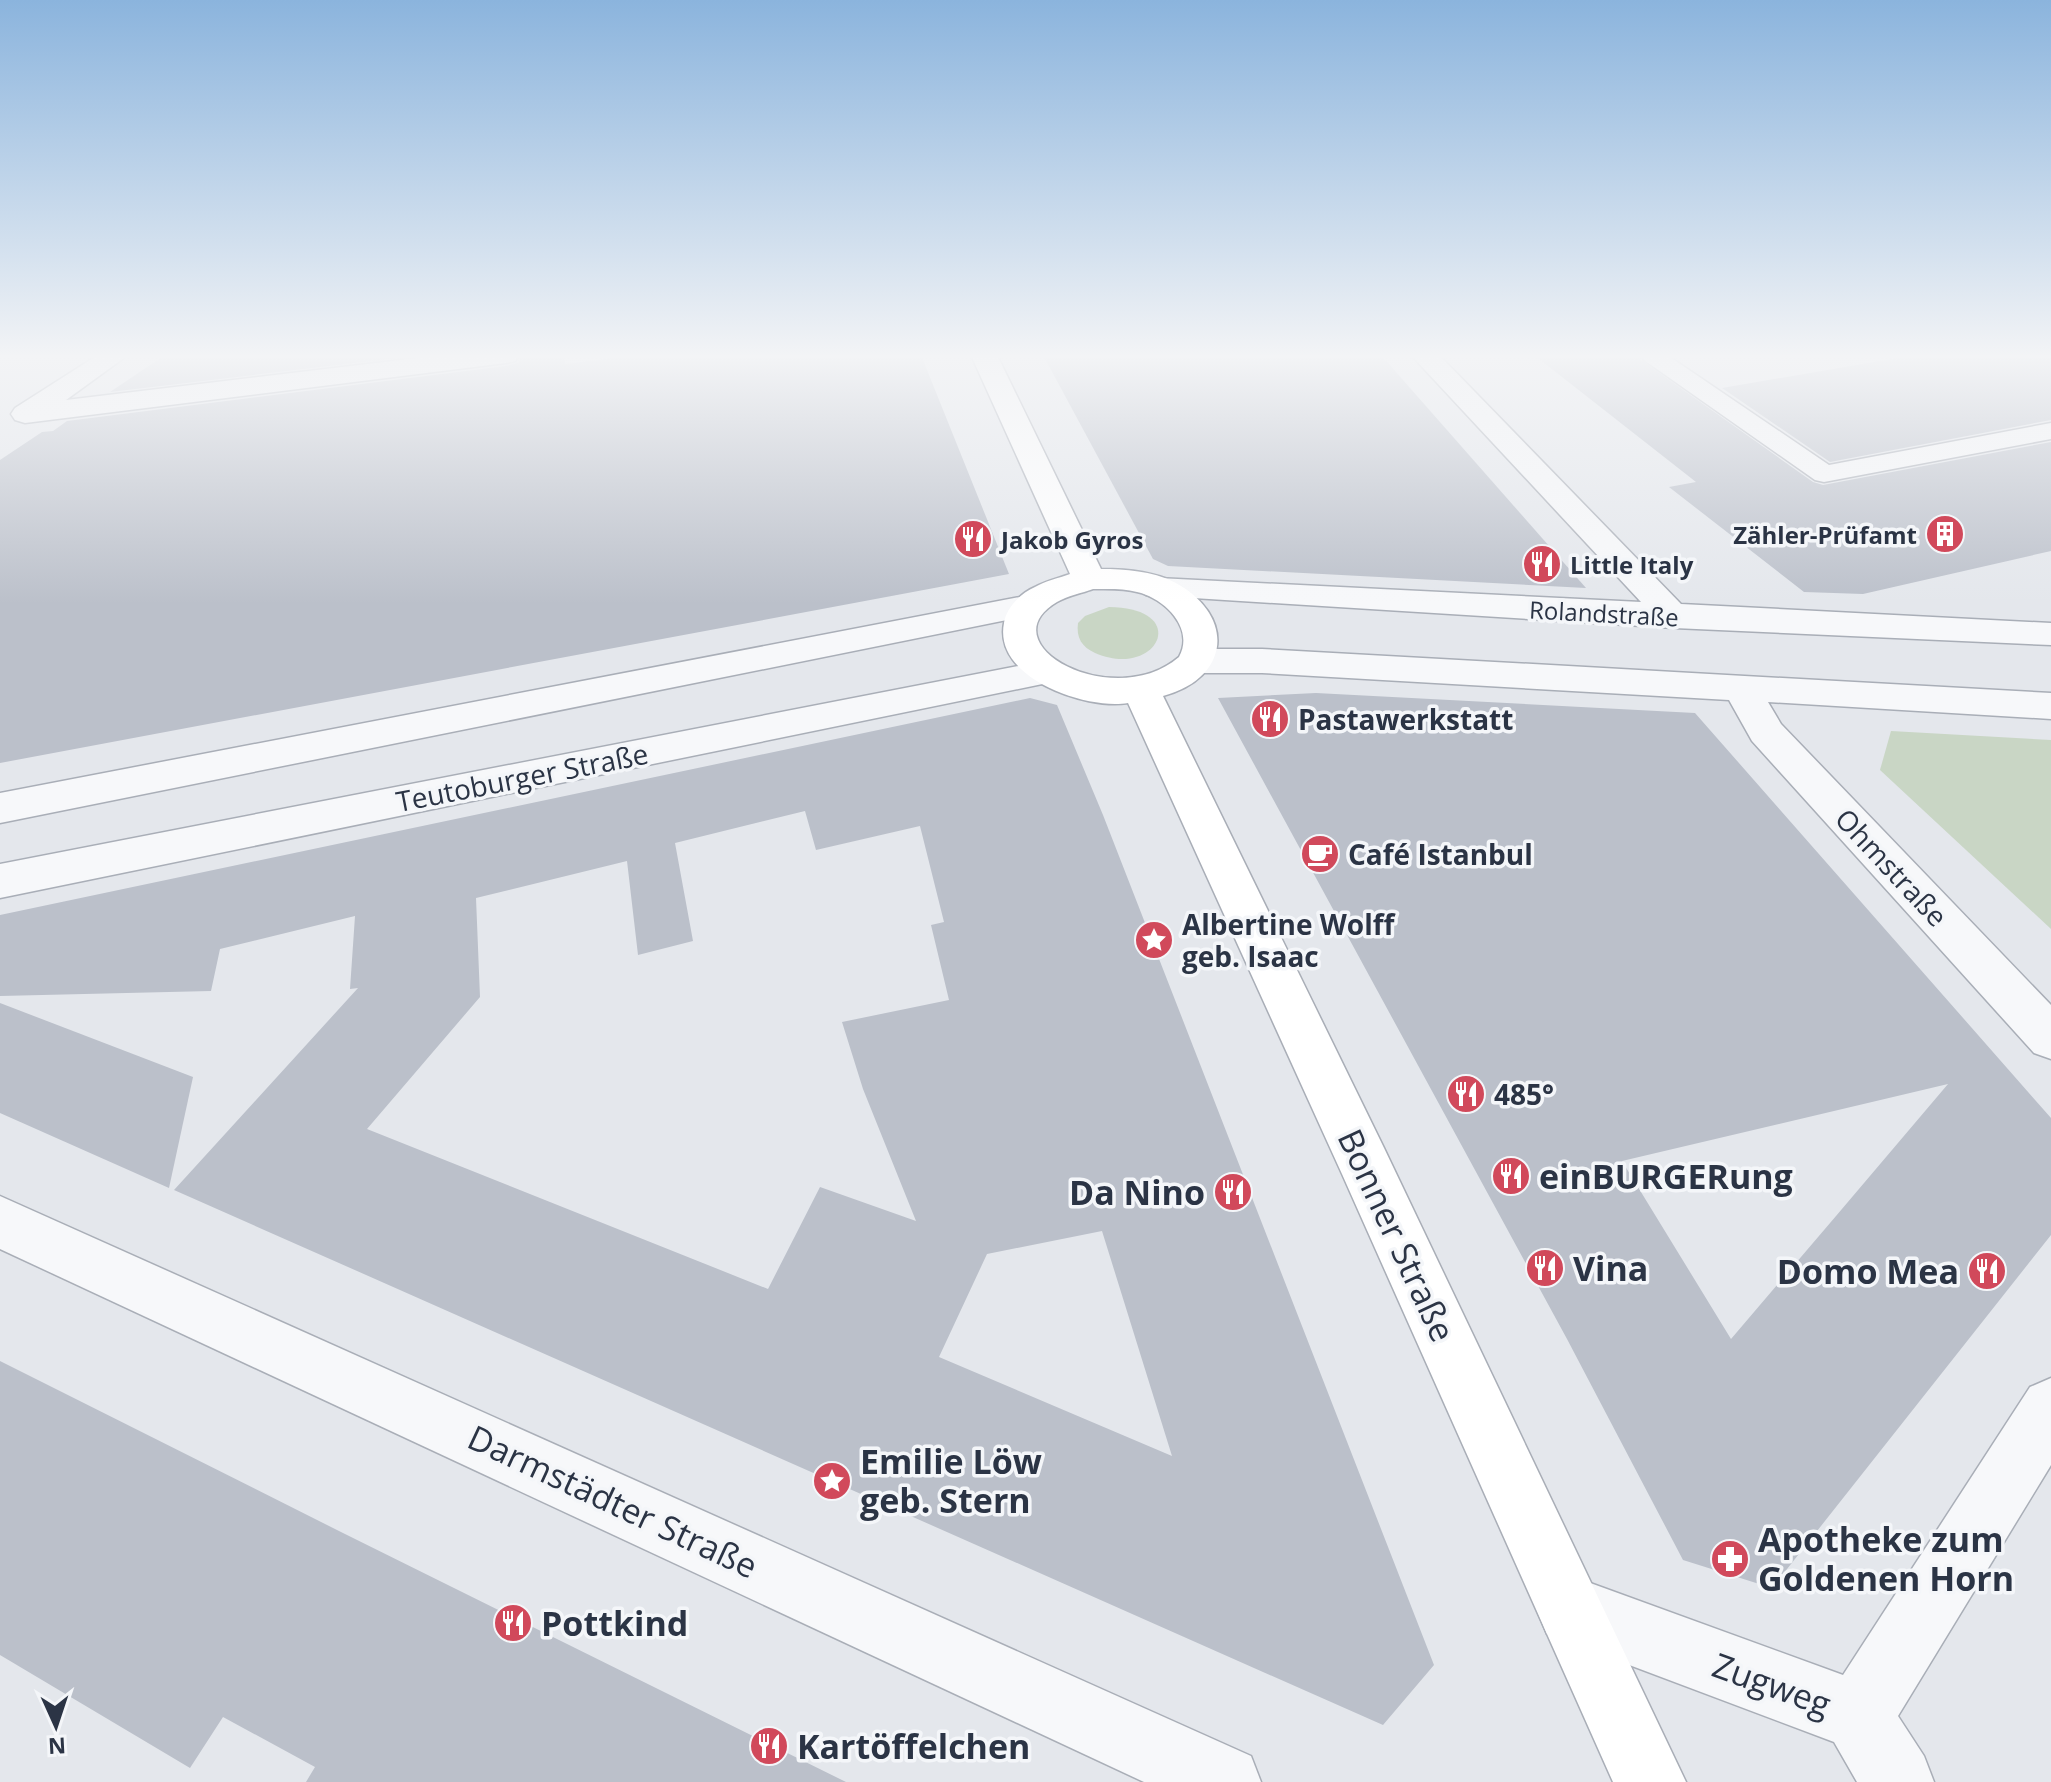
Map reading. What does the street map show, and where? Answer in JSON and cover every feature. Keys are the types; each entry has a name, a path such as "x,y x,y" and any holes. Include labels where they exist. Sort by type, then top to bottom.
{"main road":[{"path":"1023,438 1089,579"},
{"path":"1089,579 1124,579 1158,588 1185,604 1201,625 1203,643 1196,661 1173,679 1141,690 1107,692 1072,686 1044,673 1028,659 1020,642 1020,623 1030,606 1061,586 1089,579"},
{"name":"Bonner Straße","path":"1141,690 1650,1782"}],"street":[{"path":"1503,438 1674,617"},
{"name":"Rolandstraße","path":"1158,588 1674,617 2051,634"},
{"path":"0,808 1030,606"},
{"path":"1196,661 1262,661 2051,706"},
{"name":"Teutoburger Straße","path":"0,881 1044,673"},
{"name":"Ohmstraße","path":"1742,689 1766,732 2051,1038"},
{"name":"Darmstädter Straße","path":"0,1222 1225,1782"},
{"name":"Zugweg","path":"1571,1610 1858,1716 2051,1408"},
{"path":"1858,1716 1898,1782"}],"lane":[{"path":"1772,438 1824,474 2013,438"}],"green space":[{"path":"1109,607 1135,610 1151,618 1158,629 1157,640 1149,651 1135,657 1117,659 1095,653 1083,645 1078,623 1085,616"},
{"path":"1891,731 2051,740 2051,929 1880,770"}],"building":[{"path":"33,438 954,438 1009,574 0,763 0,460"},
{"path":"1088,438 1454,438 1586,588 1168,566 1153,559"},
{"path":"1640,438 1751,438 1813,482 1823,485 2051,442 2051,551 1863,594 1804,592 1669,487 1696,482"},
{"path":"1795,438 1955,438 1830,462"},
{"path":"1316,693 1695,713 2051,1118 2051,1235 1772,1588 1683,1560 1567,1339 1218,698","holes":["1948,1084 1731,1339 1622,1161"]},
{"path":"1030,698 1057,705 1103,815 1434,1665 1383,1725 174,1190 358,988 350,989 355,916 220,949 211,991 0,996 0,915","holes":["805,811 816,850 920,826 944,922 931,925 949,1000 842,1022 863,1089 916,1221 820,1187 768,1289 367,1129 480,997 476,898 627,861 638,955 693,941 675,843","1102,1231 1172,1456 939,1357 987,1254"]},
{"path":"0,1003 193,1077 169,1188 0,1113"},
{"path":"0,1361 846,1782 306,1782 315,1767 223,1717 190,1768 0,1655"}],"place":[{"name":"Zähler-Prüfamt","path":"1945,534"},
{"name":"Jakob Gyros","path":"973,539"},
{"name":"Little Italy","path":"1542,564"},
{"name":"Pastawerkstatt","path":"1270,719"},
{"name":"Café Istanbul","path":"1320,854"},
{"name":"Albertine Wolff geb. Isaac","path":"1154,940"},
{"name":"485°","path":"1466,1094"},
{"name":"einBURGERung","path":"1511,1176"},
{"name":"Da Nino","path":"1233,1192"},
{"name":"Vina","path":"1545,1268"},
{"name":"Domo Mea","path":"1987,1271"},
{"name":"Emilie Löw geb. Stern","path":"832,1481"},
{"name":"Apotheke zum Goldenen Horn","path":"1730,1559"},
{"name":"Pottkind","path":"513,1623"},
{"name":"Kartöffelchen","path":"769,1746"}]}
